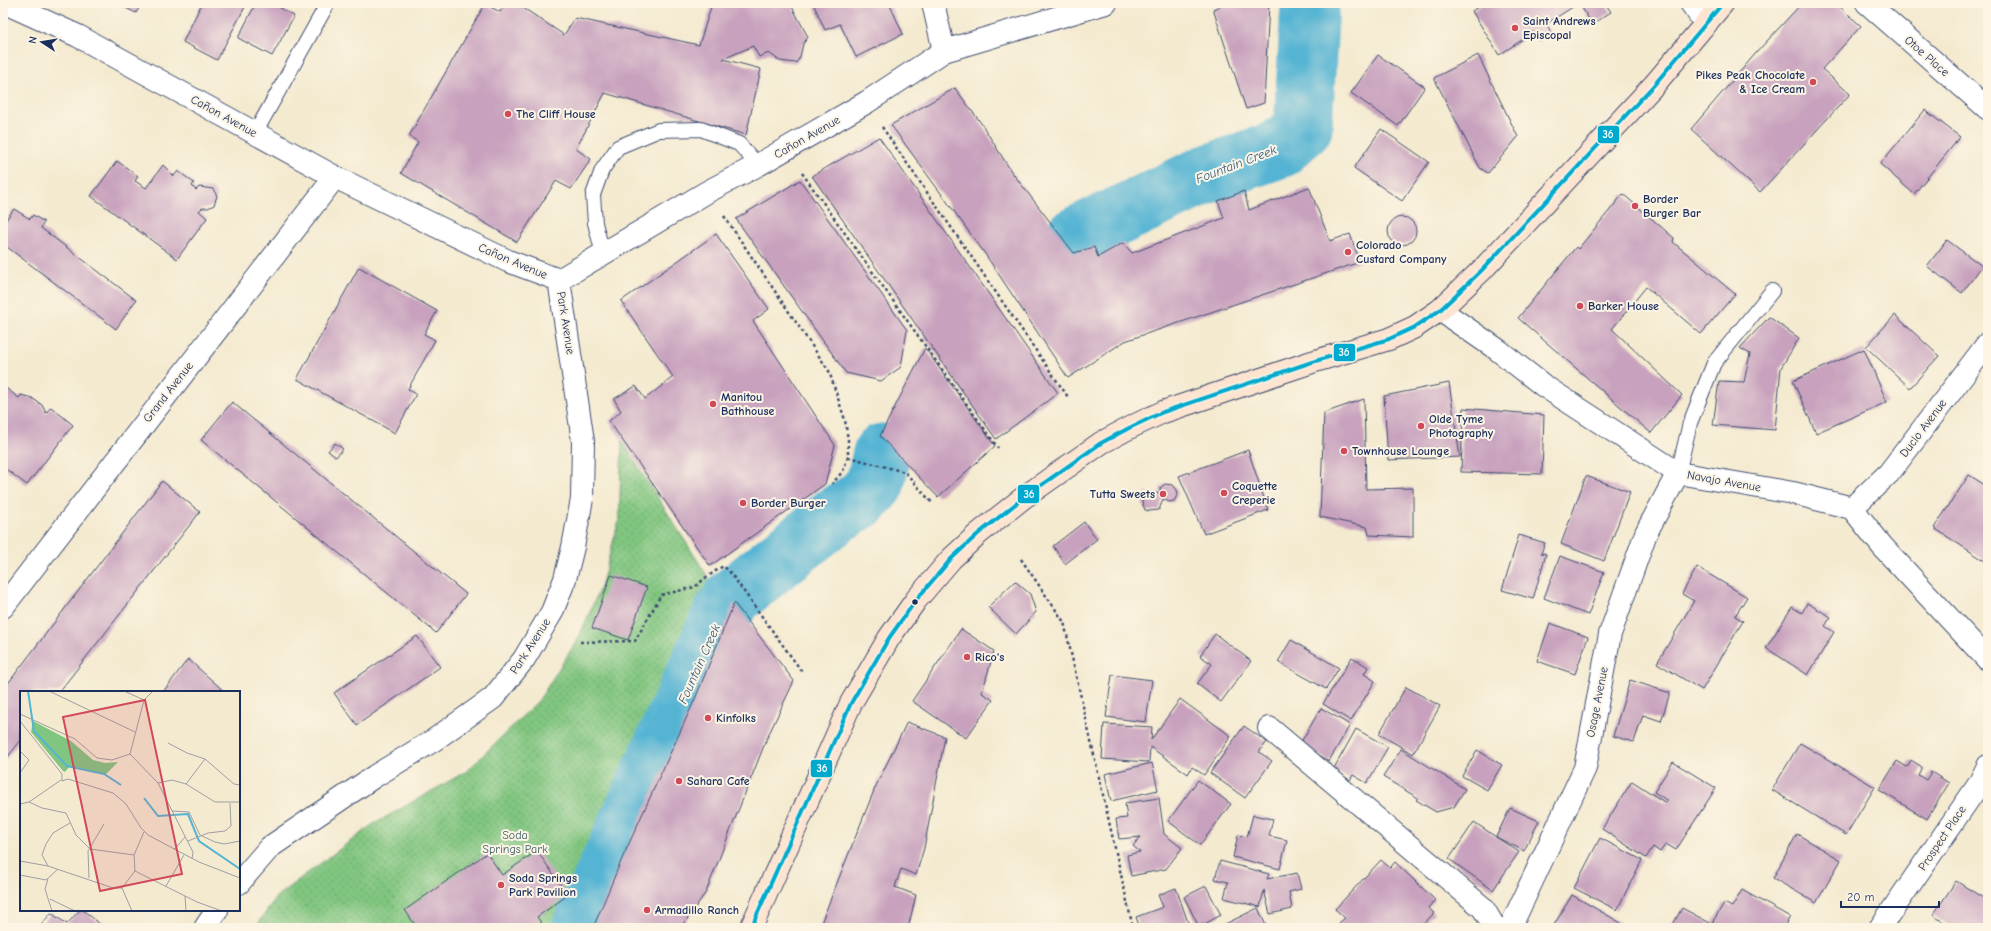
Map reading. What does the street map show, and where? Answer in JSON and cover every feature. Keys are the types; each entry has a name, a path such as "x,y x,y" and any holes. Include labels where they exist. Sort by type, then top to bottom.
{"main road":[{"path":"751,928 851,703 868,671 916,600 951,559 978,534 1023,498 1101,443 1129,428 1163,412 1312,362 1389,339 1416,327 1440,310 1482,270 1654,85 1723,3"}],"street":[{"path":"933,3 944,51"},
{"name":"Cañon Avenue","path":"5,6 78,36 335,178 508,261 559,280 707,192 758,165 867,102 944,51 1106,3"},
{"path":"1692,3 1706,24"},
{"name":"Otoe Place","path":"1867,3 1988,109"},
{"name":"Grand Avenue","path":"3,607 335,178"},
{"name":"Park Avenue","path":"240,882 270,847 375,776 434,740 493,698 524,659 552,612 565,579 582,499 583,441 559,280"},
{"name":"Navajo Avenue","path":"1440,310 1498,350 1544,386 1678,473 1793,493 1852,508"},
{"name":"Duclo Avenue","path":"1852,508 1889,473 1988,343"},
{"name":"Osage Avenue","path":"1510,928 1585,768 1610,634 1646,533 1678,473"},
{"path":"1852,508 1882,546 1988,660"},
{"path":"1269,728 1483,908 1494,928"},
{"name":"Prospect Place","path":"1880,928 1979,784 1988,766"},
{"path":"205,928 216,911"}],"lane":[{"path":"255,133 328,3"},
{"path":"603,254 595,223 594,195 602,170 618,147 659,130 701,129 739,144 758,165"},
{"path":"1678,473 1690,423 1714,363 1772,291"}],"path":[{"path":"882,127 1068,397"},
{"path":"802,172 998,448"},
{"path":"724,216 829,372 845,420 848,440 848,457 843,471 832,484"},
{"path":"848,457 905,472 933,504"},
{"path":"1021,559 1064,622 1132,928"},
{"path":"580,642 635,641 661,595 695,587 723,566 729,571 802,673"}],"green space":[{"name":"Soda Springs Park","path":"622,441 718,593 570,928 255,928 277,896 372,825 467,771 539,700 579,637 602,583 619,520"}],"building":[{"path":"116,3 142,3 136,13"},
{"path":"202,3 247,3 217,60 183,42"},
{"path":"256,3 272,3 294,16 272,56 238,38"},
{"name":"The Cliff House","path":"506,3 516,3 564,35 575,18 699,45 711,7 716,3 790,3 808,37 803,44 800,57 796,63 780,61 769,53 759,57 753,46 723,59 761,69 746,135 605,93 576,149 591,159 571,189 556,181 517,242 401,173 418,142 409,136 485,4 500,12"},
{"path":"813,3 889,3 903,34 856,57 840,24 825,30"},
{"path":"1230,3 1269,3 1264,103 1246,109 1213,9"},
{"name":"Saint Andrews Episcopal","path":"1484,3 1579,3 1546,24 1552,33 1539,41 1534,32 1499,55 1472,11"},
{"path":"1579,3 1605,3 1611,12 1592,24"},
{"path":"1802,3 1836,3 1861,26 1822,69 1850,94 1760,192 1691,129 1756,53"},
{"path":"1378,55 1425,87 1398,126 1351,93"},
{"path":"1478,55 1518,137 1488,173 1480,168 1434,78"},
{"path":"955,88 981,123 1011,171 1074,253 1094,247 1098,257 1123,243 1132,253 1224,218 1218,201 1244,191 1249,210 1309,187 1330,241 1350,234 1360,262 1125,341 1068,378 983,251 891,125"},
{"path":"1925,110 1960,137 1914,194 1880,164"},
{"path":"1381,129 1429,162 1402,201 1354,168"},
{"path":"879,137 1058,393 996,439 812,176"},
{"path":"117,161 138,176 135,181 146,188 163,165 174,176 178,171 194,183 192,186 196,190 199,187 213,189 217,196 214,205 208,208 202,208 199,211 207,218 177,259 91,196"},
{"path":"800,180 907,330 901,367 881,381 846,373 736,219"},
{"name":"Barker House","path":"1623,194 1674,238 1673,242 1735,294 1701,334 1646,287 1612,329 1682,395 1651,433 1518,318 1576,247 1578,249"},
{"path":"14,209 30,219 33,215 44,222 41,228 136,300 116,329 3,244 3,224"},
{"path":"1402,217 1412,221 1416,231 1412,241 1402,245 1392,241 1388,231 1392,221"},
{"name":"Manitou Bathhouse","path":"716,234 769,309 753,321 835,445 825,484 710,566 609,421 621,411 614,399 636,386 645,399 673,377 621,301"},
{"path":"1947,240 1982,266 1962,293 1927,266"},
{"path":"359,267 437,311 424,334 435,340 408,389 416,394 395,433 297,379"},
{"path":"1895,315 1939,356 1910,388 1866,347"},
{"path":"1769,317 1799,338 1781,368 1775,430 1713,425 1719,381 1744,382 1750,354 1740,348"},
{"path":"925,348 995,446 938,497 880,436"},
{"path":"1864,349 1887,402 1816,433 1793,381"},
{"name":"Olde Tyme Photography","path":"1449,383 1460,457 1388,460 1384,396"},
{"path":"3,386 19,398 21,395 32,398 42,405 46,413 51,407 73,425 27,485 3,467"},
{"name":"Townhouse Lounge","path":"1364,399 1366,489 1413,488 1413,537 1369,535 1367,527 1320,517 1324,413"},
{"path":"232,402 466,594 436,633 201,440"},
{"path":"1463,408 1544,415 1542,474 1461,472"},
{"path":"335,443 343,449 336,457 328,451"},
{"name":"Coquette Creperie","path":"1248,450 1268,510 1204,534 1179,476"},
{"path":"1969,475 1988,487 1988,563 1934,528"},
{"path":"1586,476 1630,492 1604,561 1561,544"},
{"path":"162,481 200,512 60,691 20,691 20,741 3,763 3,690"},
{"path":"1165,484 1173,485 1177,490 1178,494 1174,501 1169,502 1163,499 1159,510 1145,510 1142,502 1146,493 1157,493 1161,495 1160,488"},
{"path":"1084,522 1097,539 1065,564 1053,546"},
{"path":"1519,535 1545,543 1541,553 1546,554 1533,599 1502,590"},
{"path":"1560,556 1604,572 1588,615 1544,598"},
{"path":"1697,567 1747,597 1735,616 1743,621 1702,690 1657,663 1694,601 1682,594"},
{"path":"611,575 647,587 628,640 592,628"},
{"path":"1015,581 1030,594 1036,612 1016,634 988,607"},
{"path":"734,603 794,681 767,738 706,892 681,928 593,928 621,861 695,699"},
{"path":"1807,603 1831,617 1825,626 1834,632 1808,675 1766,648 1792,607 1802,613"},
{"path":"1550,623 1588,637 1575,674 1537,661"},
{"path":"961,629 994,651 982,693 993,700 966,738 912,701"},
{"path":"1215,634 1251,661 1221,702 1197,684 1212,664 1200,656"},
{"path":"417,636 440,667 357,725 334,693"},
{"path":"1291,640 1339,668 1326,689 1278,662"},
{"path":"1352,657 1368,667 1364,674 1375,681 1351,721 1323,704"},
{"path":"188,659 224,691 164,691"},
{"path":"1112,675 1152,680 1146,722 1106,717"},
{"path":"1630,680 1670,693 1661,721 1643,715 1634,742 1613,736"},
{"path":"1406,687 1440,706 1413,754 1379,734"},
{"path":"1180,699 1231,736 1204,775 1192,767 1188,774 1150,747 1149,762 1102,759 1104,724 1152,727 1151,740"},
{"path":"1321,708 1350,725 1329,761 1317,754 1297,749"},
{"path":"907,722 945,737 924,848 916,875 901,869 895,887 916,895 908,928 819,928 875,788"},
{"path":"1244,726 1267,742 1259,752 1272,761 1245,798 1210,773"},
{"path":"1356,729 1388,747 1367,783 1353,775 1350,780 1333,770"},
{"path":"1800,743 1875,787 1846,835 1772,790"},
{"path":"1401,749 1465,789 1454,807 1436,812 1416,800 1418,798 1383,777"},
{"path":"1477,750 1502,765 1487,790 1462,776"},
{"path":"1911,760 1922,767 1918,775 1926,780 1931,772 1949,783 1927,819 1879,790 1897,761 1907,767"},
{"path":"1673,762 1716,788 1676,850 1666,844 1660,852 1653,847 1646,858 1602,829 1632,781 1666,803 1668,801 1654,792"},
{"path":"1152,763 1158,790 1111,801 1105,774"},
{"path":"1198,780 1231,804 1200,845 1168,821"},
{"path":"1159,798 1164,834 1182,848 1166,869 1131,876 1127,855 1140,852 1133,846 1140,837 1119,839 1116,819 1127,818 1125,803"},
{"path":"1510,808 1539,821 1524,851 1496,837"},
{"path":"1253,815 1273,819 1269,836 1287,840 1280,869 1233,857 1238,835 1247,837"},
{"path":"1474,822 1519,852 1493,890 1449,859"},
{"path":"1797,834 1841,860 1816,903 1773,878"},
{"path":"1600,838 1642,860 1617,910 1574,888"},
{"name":"Soda Springs Park Pavilion","path":"537,851 568,895 537,917 545,928 417,928 405,910 487,853 502,875"},
{"path":"1381,860 1390,868 1395,862 1435,900 1428,908 1434,913 1420,928 1344,928 1339,923 1345,918 1335,909"},
{"path":"1220,861 1269,874 1267,879 1297,873 1301,889 1289,892 1292,909 1270,914 1264,890 1260,907 1224,898 1228,882 1215,879"},
{"path":"1956,881 1988,901 1988,928 1952,928 1933,915"},
{"path":"1206,886 1221,915 1199,927 1184,897"},
{"path":"1176,888 1190,928 1140,928 1136,917 1163,907 1158,895"},
{"path":"1742,890 1790,917 1783,928 1709,928 1724,903 1732,907"},
{"path":"1572,895 1621,923 1618,928 1559,928 1554,925"},
{"path":"1258,908 1267,928 1217,928"},
{"path":"1682,908 1710,923 1708,928 1671,928"},
{"path":"79,911 84,911 105,928 39,928 51,913 67,924"}],"waterway":[{"name":"Fountain Creek","path":"1074,237 1207,174 1279,149 1303,128 1310,3"},
{"name":"Fountain Creek","path":"581,928 723,612 733,597 836,515 862,499 875,484 882,453"}],"transit line":[{"name":"36","path":"751,928 851,703 889,638 916,600 951,559 978,534 1023,498 1101,443 1129,428 1163,412 1312,362 1389,339 1415,327 1440,310 1482,270 1654,85 1723,3"}],"place":[{"name":"Saint Andrews Episcopal","path":"1515,28"},
{"name":"Pikes Peak Chocolate & Ice Cream","path":"1813,82"},
{"name":"The Cliff House","path":"508,114"},
{"name":"Border Burger Bar","path":"1635,206"},
{"name":"Colorado Custard Company","path":"1348,252"},
{"name":"Barker House","path":"1580,306"},
{"name":"Manitou Bathhouse","path":"713,404"},
{"name":"Olde Tyme Photography","path":"1421,426"},
{"name":"Townhouse Lounge","path":"1344,451"},
{"name":"Coquette Creperie","path":"1224,493"},
{"name":"Tutta Sweets","path":"1163,494"},
{"name":"Border Burger","path":"743,503"},
{"name":"Rico's","path":"967,657"},
{"name":"Kinfolks","path":"708,718"},
{"name":"Sahara Cafe","path":"679,781"},
{"name":"Soda Springs Park Pavilion","path":"501,885"},
{"name":"Armadillo Ranch","path":"647,910"}]}
